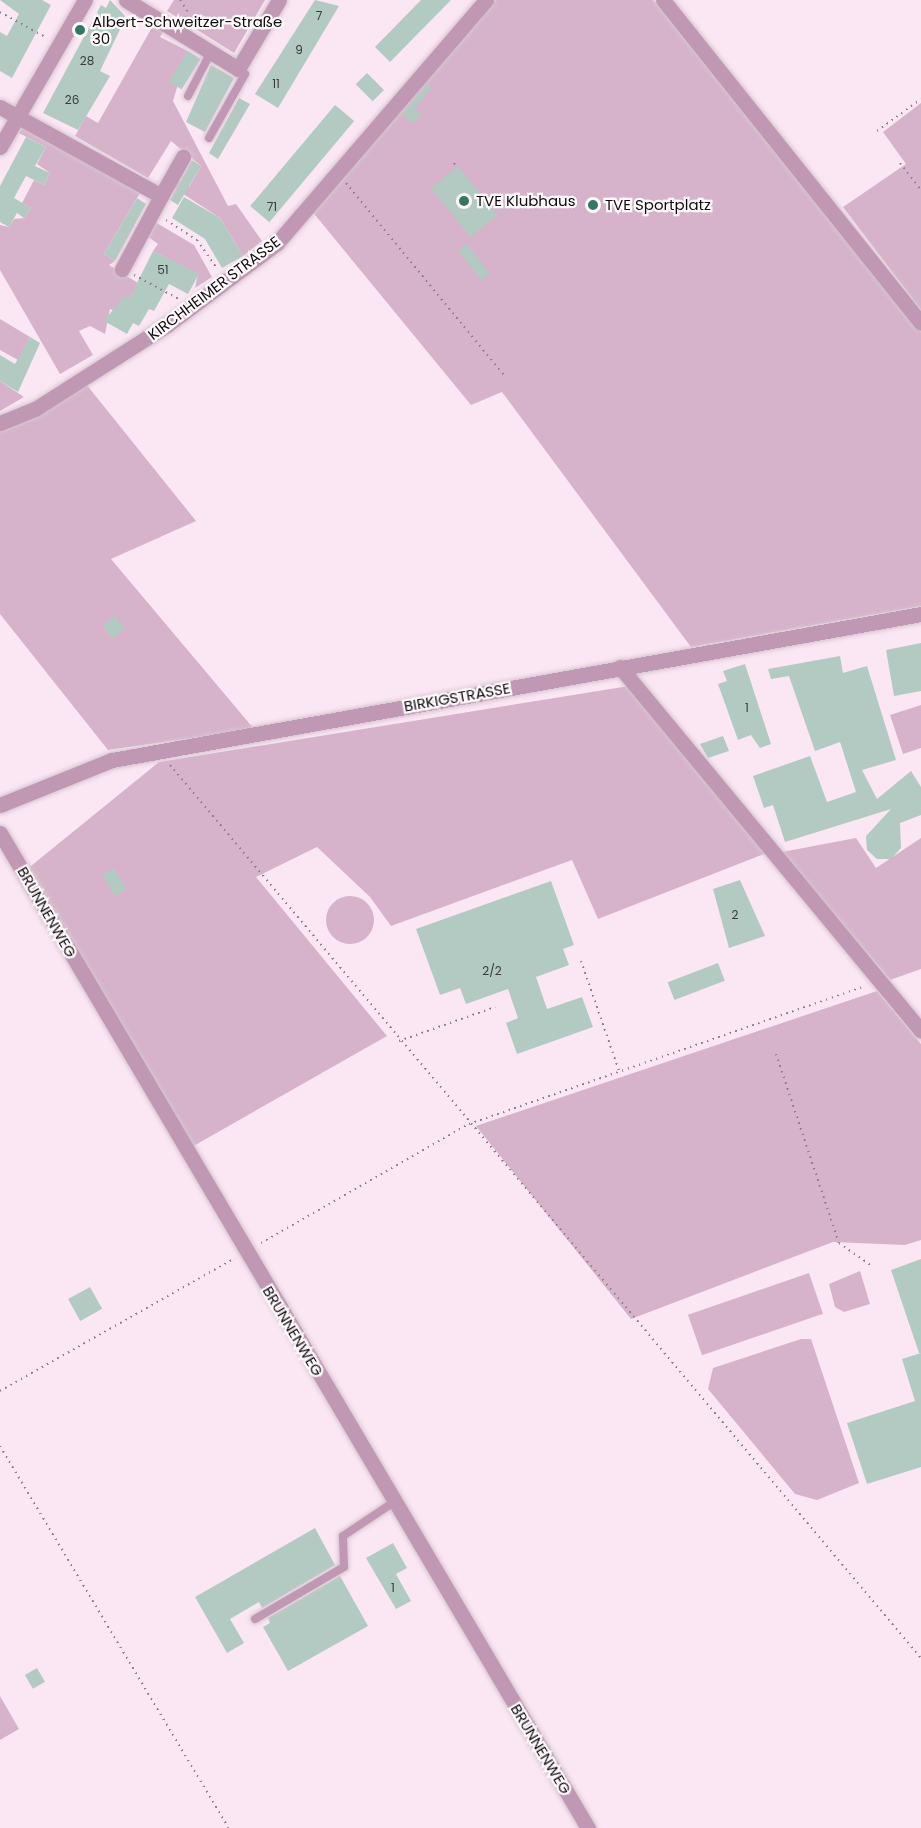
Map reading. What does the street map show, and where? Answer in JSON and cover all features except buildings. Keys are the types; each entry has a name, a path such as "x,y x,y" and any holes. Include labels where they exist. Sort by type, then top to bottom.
{"street":[{"path":"0,147 85,0"},
{"path":"126,0 238,69 279,0"},
{"name":"KIRCHHEIMER STRASSE","path":"0,423 64,391 192,306 277,243 339,174 486,0"},
{"path":"663,0 921,323"},
{"path":"0,107 161,196"},
{"path":"122,269 183,157"},
{"name":"BIRKIGSTRASSE","path":"0,805 112,760 921,614"},
{"path":"620,667 921,1031"},
{"name":"BRUNNENWEG","path":"0,833 588,1828"}],"lane":[{"path":"188,96 211,52"},
{"path":"209,138 245,74 238,69"},
{"path":"255,1618 344,1567 343,1536 394,1502"}],"path":[{"path":"180,0 187,10 181,34"},
{"path":"0,12 59,44"},
{"path":"877,131 921,99"},
{"path":"454,163 457,167"},
{"path":"900,163 921,190"},
{"path":"339,174 506,378"},
{"path":"154,213 196,240 226,281"},
{"path":"122,269 192,306"},
{"path":"159,752 399,1041 921,1658"},
{"path":"581,961 619,1071"},
{"path":"0,1391 469,1124 880,981"},
{"path":"399,1041 495,1007"},
{"path":"776,1054 839,1243 872,1266"},
{"path":"0,1446 229,1828"}],"shaded area":[{"path":"174,0 265,0 234,53 167,11"},
{"path":"496,0 653,0 921,332 921,606 691,647 502,392 471,405 311,210"},
{"path":"155,22 165,29 160,37 188,51 173,101 228,206 236,204 262,241 243,256 220,218 174,188 179,181 189,187 201,166 171,141 148,178 75,136 86,116 98,123"},
{"path":"921,103 921,310 843,207 906,164 883,132"},
{"path":"23,126 141,191 104,254 115,261 109,265 138,283 129,299 116,311 110,309 105,334 90,326 79,331 93,355 60,374 0,270 0,225 9,227 14,219 24,218 31,208 22,203 34,180 44,185 50,173 37,164 46,147 19,133"},
{"path":"155,222 194,245 212,277 195,288 198,274 153,251 158,244 146,235"},
{"path":"0,319 30,337 18,360 0,350"},
{"path":"0,381 24,397 0,411"},
{"path":"86,384 196,521 111,559 254,729 108,750 0,614 0,427"},
{"path":"629,686 769,852 598,919 572,860 391,926 370,897 317,847 256,877 387,1036 190,1148 26,870 159,762"},
{"path":"921,705 921,748 903,754 890,715"},
{"path":"856,838 876,868 921,838 921,969 890,980 782,852"},
{"path":"350,896 367,903 374,920 367,937 350,944 333,937 326,920 333,903"},
{"path":"877,991 921,1044 921,1240 905,1245 833,1242 631,1319 476,1126"},
{"path":"860,1271 870,1304 844,1312 835,1307 829,1284"},
{"path":"809,1273 823,1314 702,1355 688,1315"},
{"path":"801,1339 811,1339 859,1483 817,1500 795,1494 708,1389 713,1368"},
{"path":"0,1696 19,1729 0,1740"}],"place":[{"name":"Albert-Schweitzer-Straße 30","path":"80,30"},
{"name":"TVE Klubhaus","path":"464,201"},
{"name":"TVE Sportplatz","path":"593,205"}]}
